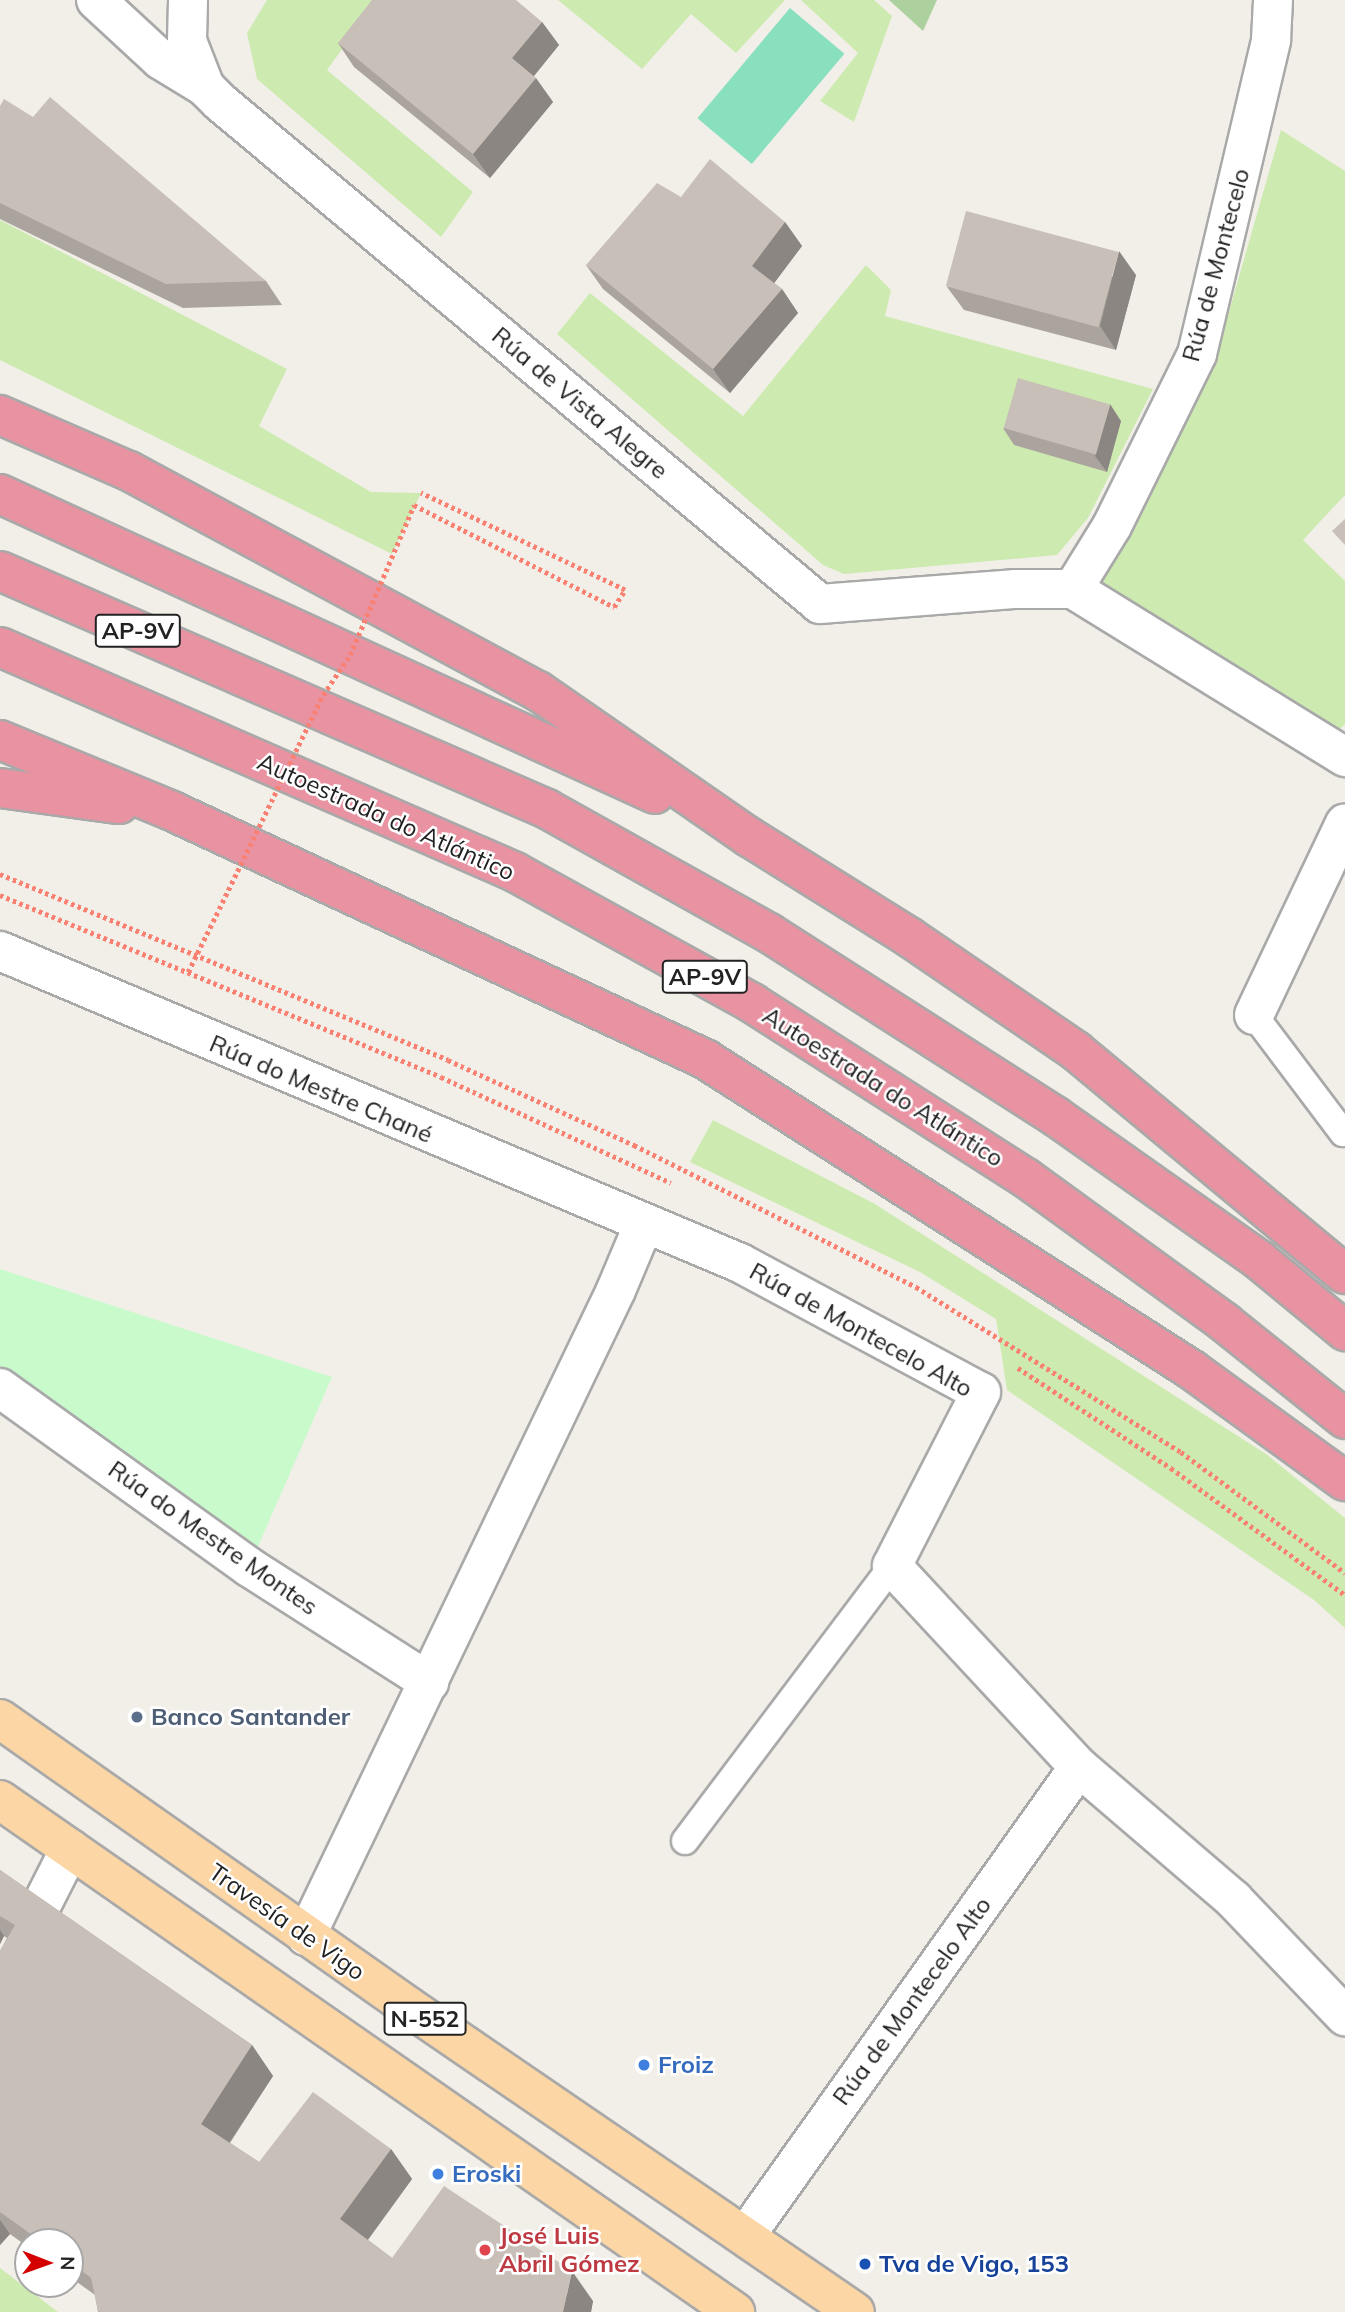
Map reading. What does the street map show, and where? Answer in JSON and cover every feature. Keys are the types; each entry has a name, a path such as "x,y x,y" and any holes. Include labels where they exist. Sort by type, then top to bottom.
{"highway":[{"name":"AP-9V","path":"0,415 129,471 538,691 749,837 909,937 1076,1051 1345,1274"},
{"name":"AP-9V","path":"0,494 749,837"},
{"name":"AP-9V","path":"0,572 547,809 769,933 1055,1116 1259,1260 1345,1331"},
{"name":"Autoestrada do Atlántico","path":"0,647 515,873 752,1003 1026,1178 1224,1322 1345,1419"},
{"path":"0,740 172,811 705,1059 1192,1370 1345,1481"},
{"path":"0,789 172,811"}],"main road":[{"name":"Travesía de Vigo","path":"0,1719 306,1936 855,2312"},
{"name":"N-552","path":"0,1800 735,2312"}],"street":[{"name":"Rúa de Montecelo","path":"1073,589 1112,526 1197,354 1272,40 1273,0"},
{"path":"100,4 152,17 186,7"},
{"path":"100,4 161,60 205,87"},
{"name":"Rúa de Vista Alegre","path":"186,7 187,41 205,87 820,604 1016,589 1073,589"},
{"path":"1073,589 1345,757"},
{"path":"1254,1015 1345,822"},
{"name":"Rúa do Mestre Chané","path":"0,951 643,1226"},
{"path":"306,1936 429,1682 643,1226"},
{"name":"Rúa de Montecelo Alto","path":"643,1226 740,1263 981,1392 891,1566"},
{"name":"Rúa do Mestre Montes","path":"0,1388 249,1567 429,1682"},
{"path":"891,1566 1079,1768 1234,1900 1345,2016"},
{"name":"Rúa de Montecelo Alto","path":"746,2235 1079,1768"},
{"path":"38,1912 70,1849"}],"lane":[{"path":"1254,1015 1343,1133"},
{"name":"Rúa de Montecelo Alto","path":"685,1841 891,1566"}],"path":[{"path":"188,972 323,695 350,655 414,505 614,607 625,590 421,493"}],"green space":[{"path":"267,0 378,0 327,70 473,192 441,237 257,79 247,33"},
{"path":"558,0 785,0 736,53 691,14 642,69"},
{"path":"801,0 874,0 892,16 854,122 820,101 858,53"},
{"path":"889,0 937,0 923,31"},
{"path":"790,8 844,54 752,164 697,118"},
{"path":"1281,130 1345,171 1345,495 1303,540 1345,581 1345,724 1334,735 1099,585 1216,357"},
{"path":"0,220 287,369 259,426 371,492 421,493 392,554 0,360"},
{"path":"866,265 891,290 885,316 1153,389 1088,518 1057,555 844,574 823,565 557,334 590,293 743,416"},
{"path":"713,1120 875,1204 1266,1454 1345,1518 1345,1628 1314,1600 1007,1390 996,1319 920,1272 690,1162"},
{"path":"0,1269 332,1377 249,1567 0,1388"},
{"path":"0,2268 14,2279 14,2298 40,2298 58,2312 0,2312"}],"building":[{"path":"372,0 516,0 542,22 512,58 536,78 473,154 338,43"},
{"path":"50,97 266,281 166,284 0,203 0,106 4,99 33,117"},
{"path":"710,159 785,222 752,266 782,289 713,369 586,265 657,183 681,197"},
{"path":"966,211 1119,252 1098,327 946,286"},
{"path":"1018,378 1110,404 1096,454 1004,428"},
{"path":"1345,519 1345,545 1332,531"},
{"path":"0,1870 252,2045 201,2124 259,2162 313,2092 391,2149 340,2219 392,2258 444,2186 572,2271 563,2312 98,2311 91,2278 84,2273 84,2228 22,2228 0,2212 0,1951 15,1925 0,1916"}],"place":[{"name":"Banco Santander","path":"137,1717"},
{"name":"Froiz","path":"644,2065"},
{"name":"Eroski","path":"438,2174"},
{"name":"José Luis Abril Gómez","path":"485,2250"},
{"name":"Tva de Vigo, 153","path":"865,2264"}]}
